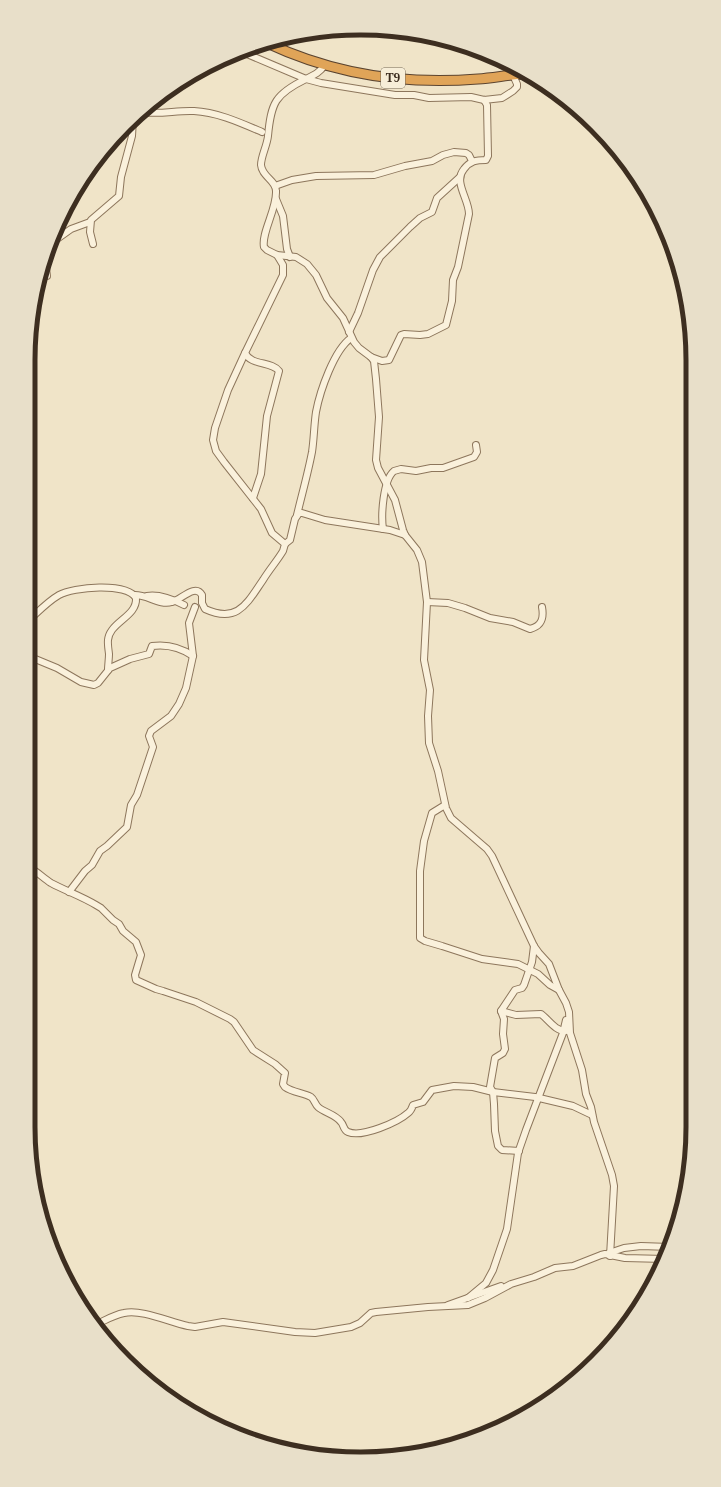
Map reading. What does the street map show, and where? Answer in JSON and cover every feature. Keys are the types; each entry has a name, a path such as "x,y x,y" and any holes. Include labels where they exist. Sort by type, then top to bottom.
{"highway":[{"name":"T9","path":"275,46 325,65 353,72 396,79 477,79 513,75"}],"street":[{"path":"249,55 306,79 337,86 432,98 471,97 484,100 502,98 517,87 513,75"},
{"path":"290,257 287,249 283,216 276,199 275,186 263,173 261,166 268,136 268,127 272,111 279,97 289,89 316,74 325,65"},
{"path":"145,597 151,596 217,613 227,614 238,611 251,600 277,560 285,544 289,542 292,537 310,458 320,398 337,355 350,335 373,270 380,257 410,227 420,218 432,212 436,198 460,177 463,169 472,161 486,160 488,156 487,105 484,100"},
{"path":"150,112 200,112 224,118 262,132"},
{"path":"262,132 268,127"},
{"path":"59,238 71,230 90,222 119,196 121,176 132,136 132,128"},
{"path":"262,132 264,153"},
{"path":"275,186 292,180 316,176 374,175 405,166 432,161 443,155 454,152 466,153 472,161"},
{"path":"276,199 263,243 267,250 277,255 302,260 312,270 327,298 343,318 350,335 359,348 371,357 382,361 389,360 401,335 428,334 446,325 452,301 453,280 458,268 469,214 469,206 462,188 460,177"},
{"path":"90,222 93,244"},
{"path":"277,255 283,265 283,274 228,390 215,428 213,440 216,451 253,498 263,513 272,533 285,544"},
{"path":"245,353 249,358 276,368 279,371 267,416 261,474 253,498"},
{"path":"371,357 375,366 378,405 376,460 395,500 405,535 414,544 420,556 427,602 424,660 430,690 428,716 430,743 445,805 448,814 487,849 492,856 534,946 551,967 559,990 567,1006 567,1031 582,1070 585,1091 614,1181 609,1254"},
{"path":"383,529 381,517 387,484 390,475 394,471 397,469 416,471 431,468 443,468 474,457 477,452 476,445"},
{"path":"297,515 302,513 325,520 383,529 405,535"},
{"path":"35,615 54,599 73,590 87,588 114,589 129,592 135,599"},
{"path":"167,603 175,601 191,591 197,590 200,591 202,595 202,603 205,609"},
{"path":"108,670 108,636 115,626 129,614 135,599 139,595 173,605 184,604"},
{"path":"427,602 440,602 457,606 490,618 513,622 530,629 541,623 543,613 542,607"},
{"path":"69,892 85,871 92,865 100,851 127,827 131,803 137,796 153,747 150,732 153,728 170,718 186,688 193,656 189,624 195,607"},
{"path":"35,659 57,668 89,685 94,685 98,683 108,670 130,659 148,654 151,646 153,645 175,646 193,656"},
{"path":"445,805 432,814 424,841 420,871 420,937 425,941 482,959 515,963 538,974 550,985 559,990"},
{"path":"35,870 45,879 69,892 81,896 101,908 136,942 141,955 135,976 136,980 158,990 196,1002 233,1020 253,1050 275,1064 285,1073 283,1084 284,1087 312,1098 319,1107 332,1114 341,1122 344,1129 348,1132 363,1133 402,1118 410,1112 413,1105 424,1101 433,1090 454,1086 473,1087 492,1092 538,1097 574,1106 592,1115"},
{"path":"501,1011 516,989 524,986 533,958 534,946"},
{"path":"501,1011 504,1020 503,1034 505,1049 503,1053 495,1058 490,1086 492,1092 495,1131 498,1146 502,1150 519,1151"},
{"path":"501,1011 516,1015 541,1014 554,1027 567,1031"},
{"path":"468,1298 486,1283 490,1277 507,1229 519,1151 538,1097 567,1031"},
{"path":"439,1307 468,1298 492,1288 534,1277 554,1268 574,1266 600,1255 609,1254 624,1248 641,1246 662,1247"},
{"path":"609,1254 625,1258 657,1259"},
{"path":"100,1322 114,1316 131,1312 195,1327 223,1322 295,1332 315,1333 351,1328 360,1323 371,1313 468,1306 511,1284"}]}
